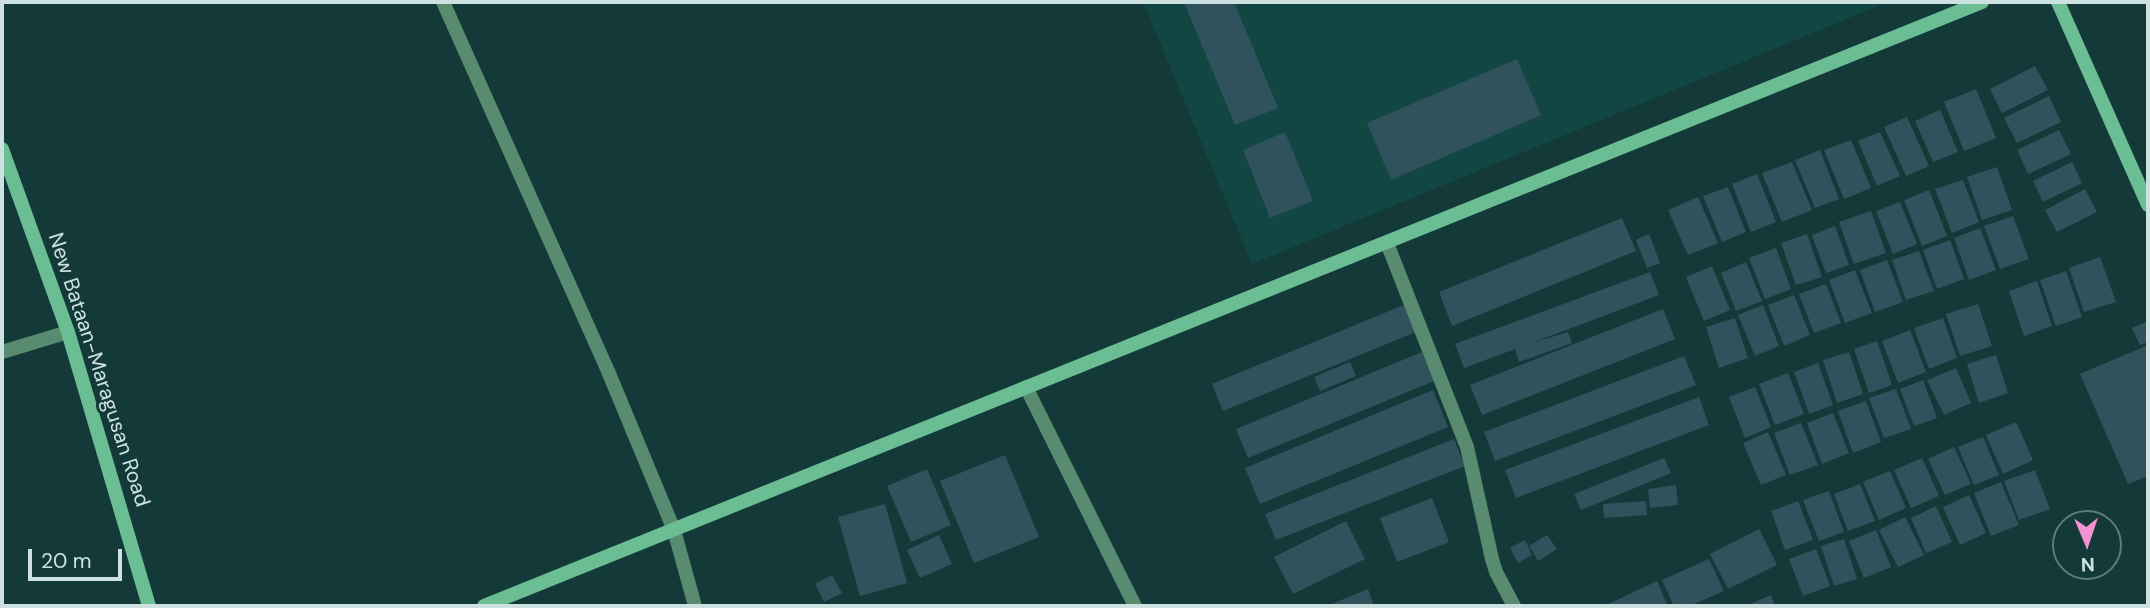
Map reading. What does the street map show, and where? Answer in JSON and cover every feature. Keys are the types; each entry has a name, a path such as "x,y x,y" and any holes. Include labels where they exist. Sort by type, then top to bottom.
{"street":[{"path":"443,2 608,371 674,530 695,606"},
{"path":"484,606 1982,2"},
{"path":"2058,2 2148,205"},
{"name":"New Bataan-Maragusan Road","path":"2,149 68,332 149,606"},
{"path":"1387,243 1467,447 1492,559 1514,606"},
{"path":"2,352 68,332"},
{"path":"1026,387 1135,606"}],"shaded area":[{"path":"1143,2 1888,2 1252,264"}],"building":[{"path":"1184,2 1234,2 1278,108 1235,125"},
{"path":"1517,59 1541,115 1391,180 1367,123"},
{"path":"2035,66 2048,90 2002,113 1990,89"},
{"path":"1976,89 1996,138 1964,151 1944,102"},
{"path":"2049,96 2061,122 2017,143 2004,118"},
{"path":"1940,110 1958,152 1933,162 1915,121"},
{"path":"1907,117 1929,166 1906,176 1884,127"},
{"path":"2059,130 2071,154 2028,174 2017,150"},
{"path":"1285,132 1313,201 1270,218 1243,150"},
{"path":"1880,132 1900,176 1877,186 1858,141"},
{"path":"1851,140 1871,188 1844,199 1824,150"},
{"path":"1820,150 1839,199 1815,208 1795,160"},
{"path":"1792,162 1812,210 1782,222 1762,173"},
{"path":"2072,162 2082,183 2043,202 2033,181"},
{"path":"1997,167 2012,210 1982,220 1967,177"},
{"path":"1757,174 1776,222 1751,232 1732,184"},
{"path":"1963,180 1979,222 1952,233 1935,189"},
{"path":"1728,187 1746,232 1722,242 1703,196"},
{"path":"2085,189 2097,212 2057,232 2045,210"},
{"path":"1929,190 1947,236 1922,246 1904,200"},
{"path":"1698,197 1718,243 1688,255 1668,210"},
{"path":"1900,202 1917,244 1893,254 1876,211"},
{"path":"1871,211 1886,253 1854,264 1839,222"},
{"path":"2013,216 2029,259 2000,269 1984,226"},
{"path":"1622,218 1636,251 1452,326 1439,292"},
{"path":"1835,226 1849,265 1826,273 1812,235"},
{"path":"1980,228 1996,270 1969,280 1954,238"},
{"path":"1649,234 1660,263 1647,268 1636,240"},
{"path":"1807,234 1822,277 1796,285 1781,243"},
{"path":"1950,240 1964,279 1937,289 1923,250"},
{"path":"1776,248 1791,289 1765,299 1749,258"},
{"path":"1919,251 1934,291 1906,300 1892,260"},
{"path":"2100,257 2116,302 2084,312 2069,268"},
{"path":"1887,260 1903,302 1875,312 1860,270"},
{"path":"1746,262 1762,301 1736,311 1721,273"},
{"path":"1712,266 1730,310 1704,321 1686,277"},
{"path":"1855,270 1872,313 1845,323 1829,280"},
{"path":"2066,271 2082,317 2056,326 2040,280"},
{"path":"1650,272 1659,295 1529,344 1568,332 1572,343 1519,362 1515,349 1464,368 1455,344"},
{"path":"2037,281 2052,326 2024,336 2009,291"},
{"path":"1826,284 1841,323 1814,333 1799,294"},
{"path":"1794,295 1810,335 1784,346 1768,305"},
{"path":"1978,304 1992,346 1960,356 1946,314"},
{"path":"1404,305 1416,332 1223,411 1212,384"},
{"path":"1763,305 1779,346 1755,356 1738,315"},
{"path":"1663,309 1675,339 1482,415 1470,385"},
{"path":"1735,318 1748,358 1719,368 1706,327"},
{"path":"1943,318 1957,358 1929,369 1914,328"},
{"path":"2148,321 2148,342 2140,345 2132,328"},
{"path":"1910,330 1926,372 1898,383 1882,341"},
{"path":"1877,341 1892,385 1869,393 1854,349"},
{"path":"2148,345 2148,476 2128,484 2080,374"},
{"path":"1422,352 1434,381 1248,458 1236,429"},
{"path":"1849,352 1863,394 1837,403 1823,360"},
{"path":"1996,355 2008,393 1979,403 1967,364"},
{"path":"1684,356 1696,385 1495,461 1484,432"},
{"path":"1350,362 1356,376 1320,391 1314,377"},
{"path":"1818,363 1833,405 1809,414 1794,372"},
{"path":"1956,368 1971,403 1944,415 1927,380"},
{"path":"1788,373 1804,414 1775,425 1759,384"},
{"path":"1923,380 1937,418 1914,426 1900,389"},
{"path":"1755,387 1771,427 1745,438 1729,397"},
{"path":"1896,389 1911,429 1884,438 1869,398"},
{"path":"1433,390 1448,427 1260,504 1245,468"},
{"path":"1699,397 1709,425 1516,498 1505,470"},
{"path":"1866,401 1881,442 1853,453 1838,411"},
{"path":"1833,413 1849,453 1822,464 1807,423"},
{"path":"2016,422 2033,460 2003,474 1986,435"},
{"path":"1801,423 1818,465 1790,475 1774,433"},
{"path":"1768,432 1786,475 1761,485 1743,443"},
{"path":"1983,437 1999,475 1974,485 1958,447"},
{"path":"1454,439 1465,466 1276,540 1265,514"},
{"path":"1954,447 1971,484 1945,495 1928,459"},
{"path":"1005,455 1039,537 974,563 940,481"},
{"path":"1664,458 1671,473 1581,510 1574,494"},
{"path":"1922,458 1939,496 1911,508 1894,470"},
{"path":"927,469 951,525 911,542 887,486"},
{"path":"2035,470 2050,509 2019,520 2004,481"},
{"path":"1890,471 1906,508 1879,520 1863,482"},
{"path":"2001,482 2019,525 1991,536 1974,493"},
{"path":"1860,484 1875,521 1848,531 1834,494"},
{"path":"1676,485 1678,505 1650,508 1648,489"},
{"path":"1829,491 1844,532 1819,541 1803,500"},
{"path":"1969,495 1986,533 1960,545 1943,507"},
{"path":"1432,498 1449,542 1397,562 1380,518"},
{"path":"1646,501 1647,515 1604,518 1603,504"},
{"path":"1798,501 1813,540 1785,550 1771,511"},
{"path":"885,504 907,583 860,596 838,517"},
{"path":"1936,506 1952,542 1926,553 1911,518"},
{"path":"1905,517 1924,555 1898,567 1879,530"},
{"path":"1346,521 1365,559 1293,594 1274,557"},
{"path":"1759,529 1777,565 1728,589 1710,554"},
{"path":"1876,530 1891,567 1864,578 1849,541"},
{"path":"939,535 952,564 920,578 907,550"},
{"path":"1547,535 1557,549 1538,561 1529,546"},
{"path":"1844,539 1857,579 1834,586 1821,546"},
{"path":"1525,540 1532,555 1518,563 1510,548"},
{"path":"1816,549 1830,586 1803,596 1789,559"},
{"path":"1709,559 1724,591 1689,606 1674,606 1662,580"},
{"path":"832,575 842,593 824,602 815,584"},
{"path":"1657,581 1668,606 1608,604"},
{"path":"1368,589 1374,606 1327,606"},
{"path":"1771,595 1775,606 1746,606"}]}
